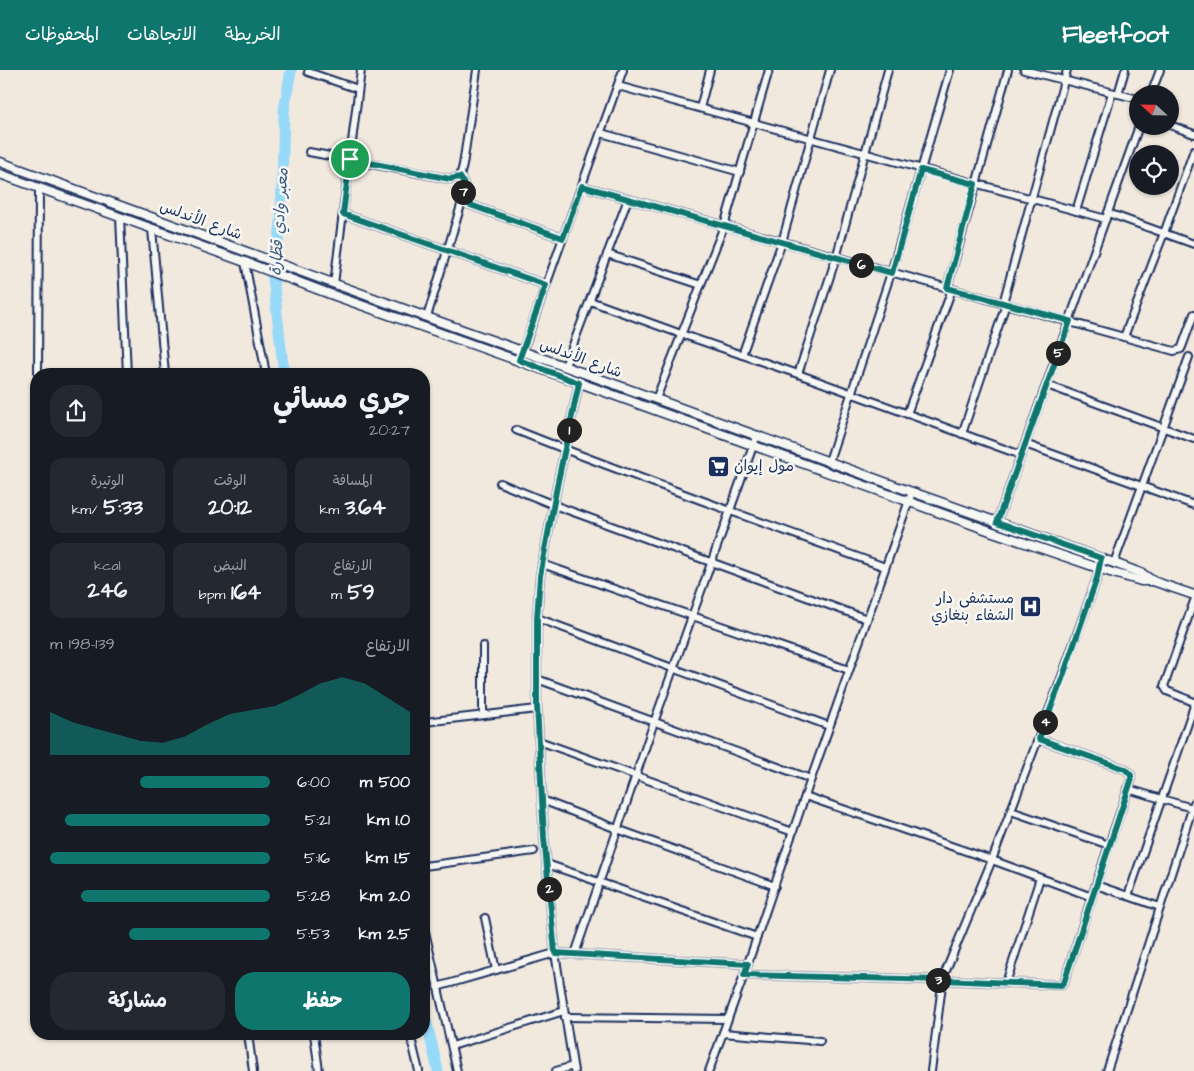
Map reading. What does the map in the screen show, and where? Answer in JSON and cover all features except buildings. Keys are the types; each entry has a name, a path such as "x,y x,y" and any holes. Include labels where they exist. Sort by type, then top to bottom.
{"main road":[{"name":"شارع الأندلس","path":"0,162 912,492 1114,562 1143,574 1153,581 1194,595"},
{"name":"شارع الأندلس","path":"0,174 909,501 1099,568 1141,581 1153,581"}],"street":[{"path":"334,284 361,70"},
{"path":"427,317 462,202 464,184 460,177 477,70"},
{"path":"519,360 623,70"},
{"path":"700,108 710,70"},
{"path":"656,399 724,226 769,70"},
{"path":"742,355 782,242 830,70"},
{"path":"798,374 836,258 888,70"},
{"path":"828,461 892,273 950,70"},
{"path":"907,414 950,289 975,184 1008,70"},
{"path":"1024,70 1129,97"},
{"path":"962,434 1005,304 1067,70"},
{"path":"1076,211 1115,94 1125,70"},
{"path":"1154,85 1160,70"},
{"path":"308,72 358,89"},
{"path":"618,86 1032,200 1076,211 1107,216 1194,244"},
{"path":"1179,128 1194,134"},
{"path":"601,132 740,172"},
{"path":"997,522 1136,135"},
{"path":"1124,337 1194,150"},
{"path":"309,152 450,179 460,177"},
{"path":"582,186 836,258 1070,321 1192,358 1163,428 1114,562"},
{"path":"38,368 39,189"},
{"path":"565,366 628,199"},
{"path":"462,202 563,238"},
{"path":"343,214 546,285"},
{"path":"120,217 127,368"},
{"path":"152,229 164,368"},
{"path":"607,254 701,285"},
{"path":"245,262 265,368"},
{"path":"590,300 1021,455"},
{"path":"1174,351 1181,350 1194,314"},
{"path":"556,1071 573,1068 555,953 547,864 537,710 537,618 542,564 579,383"},
{"path":"1046,385 1194,439"},
{"path":"516,430 729,511 885,566"},
{"path":"575,954 654,721 757,435"},
{"path":"1025,444 1194,505"},
{"path":"500,483 554,505 867,619"},
{"path":"709,1071 912,492"},
{"path":"931,1071 942,980 992,860 1062,679 1097,578 1101,558"},
{"path":"542,564 849,670"},
{"path":"1128,896 1194,704 1167,691 1164,686 1194,601"},
{"path":"537,618 829,726"},
{"path":"483,646 483,715"},
{"path":"537,679 811,780"},
{"path":"430,721 537,710"},
{"path":"744,975 1061,985 1064,982 1131,781 1131,775 1125,769 1039,739"},
{"path":"539,741 793,832"},
{"path":"1107,1071 1193,805 1162,799 1128,789"},
{"path":"805,796 992,860 1092,897"},
{"path":"542,800 775,886"},
{"path":"1011,811 1109,846"},
{"path":"430,865 534,851"},
{"path":"547,864 757,938"},
{"path":"1006,983 1040,878"},
{"path":"1096,885 1160,907"},
{"path":"485,918 496,970"},
{"path":"430,953 457,1071"},
{"path":"438,987 555,953 748,964"},
{"path":"452,1046 565,1014 728,1020"},
{"path":"723,1033 820,1041"},
{"path":"249,1040 253,1071"},
{"path":"315,1040 319,1071"},
{"path":"411,1040 419,1071"}],"waterway":[{"name":"معبر وادي قطّارة","path":"283,368 273,278 281,224 284,111 291,70"},
{"name":"معبر وادي قطّارة","path":"430,1037 438,1071"}],"place":[{"name":"مول إيوان","path":"718,466"},
{"name":"مستشفى دار الشفاء بنغازي","path":"1030,607"}],"route":[{"path":"350,159 450,179 460,177 464,184 462,202 563,238 582,186 892,273 921,170 975,184 947,288 1070,321 997,522 1101,558 1097,578 1039,739 1125,769 1131,775 1131,781 1064,982 1061,985 744,975 748,964 555,953 542,800 537,705 537,618 540,576 579,383 519,360 546,285 343,214 350,159"}]}
